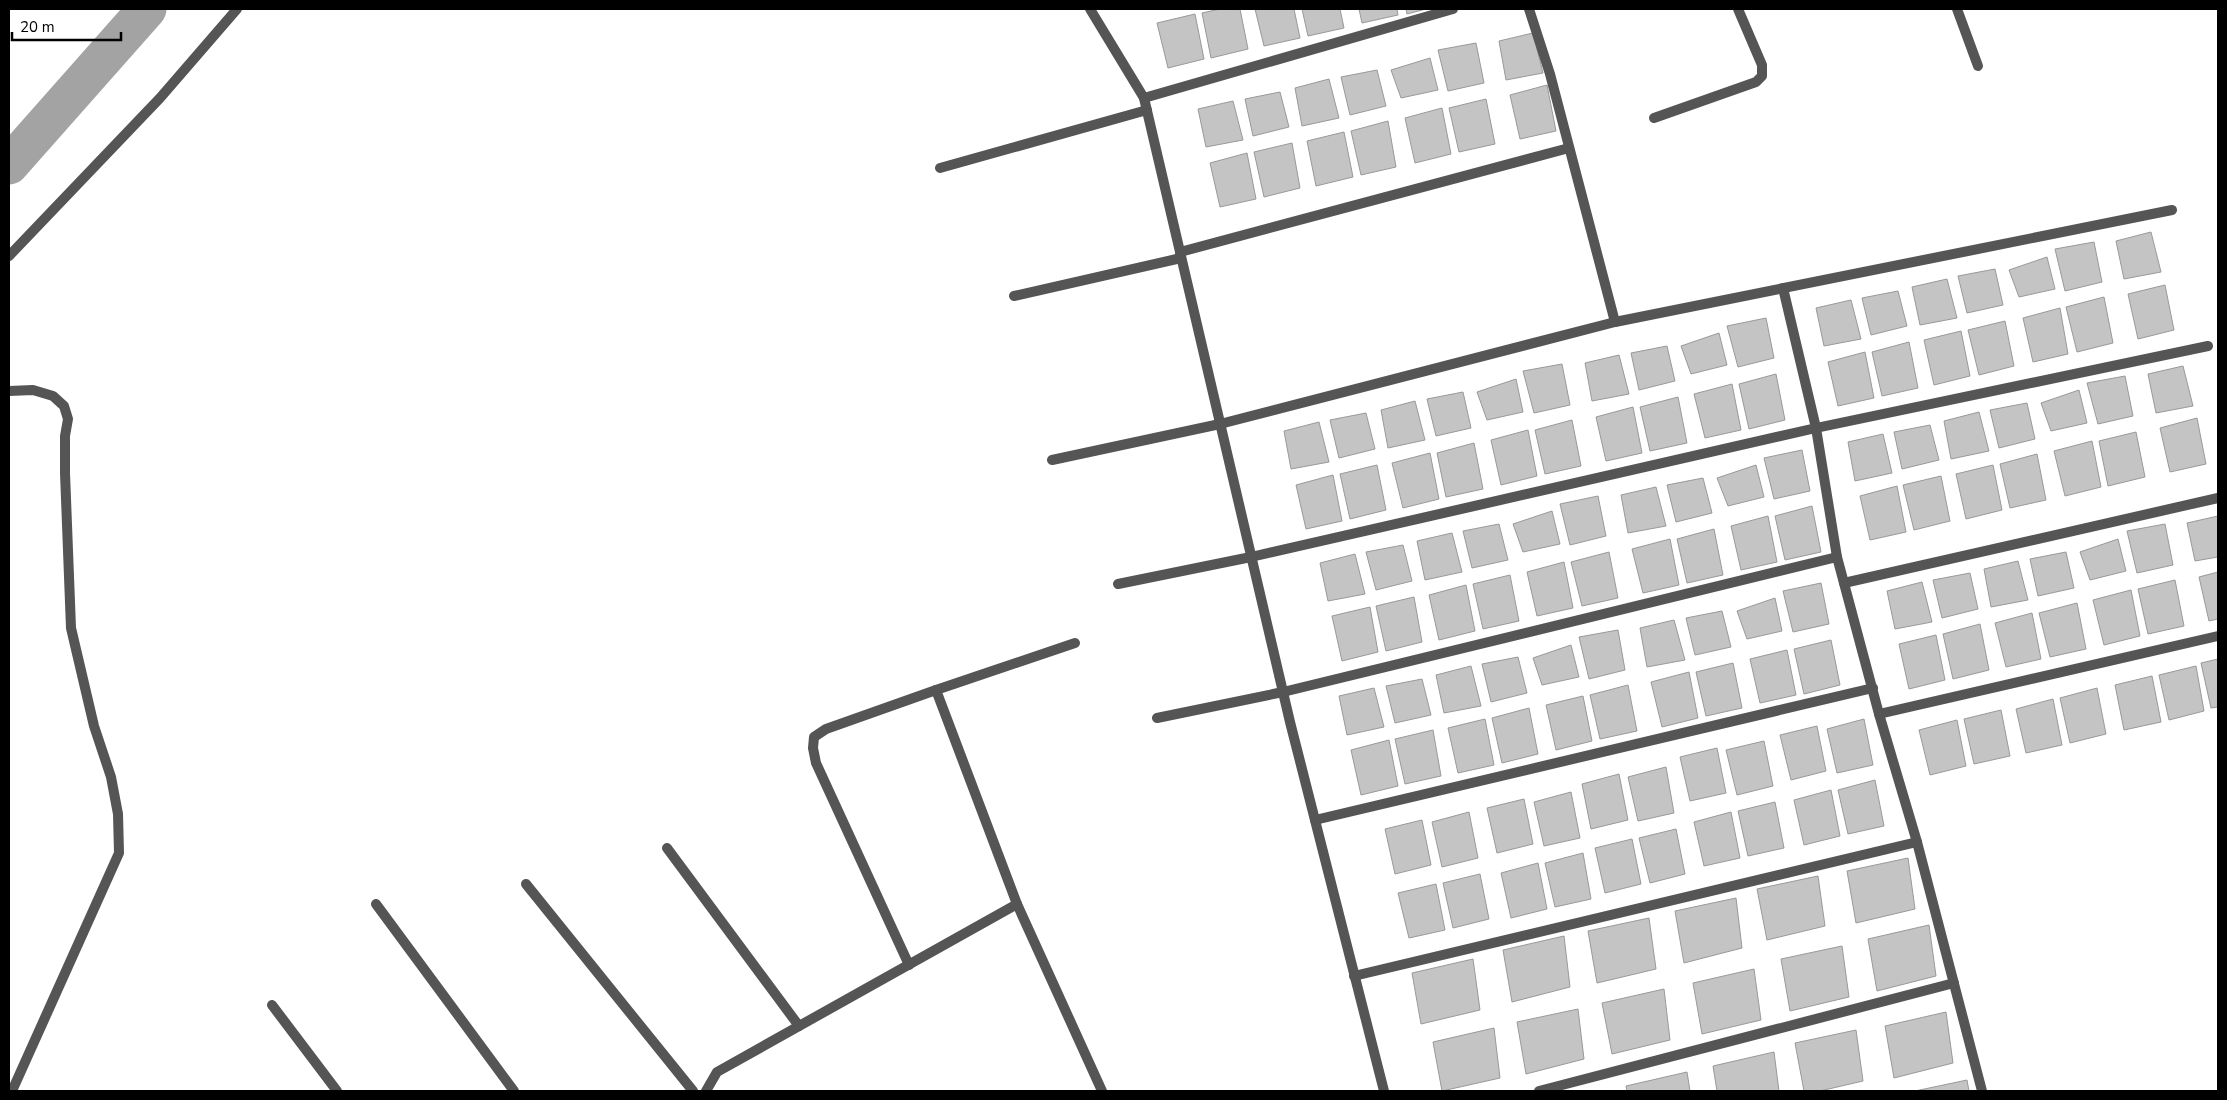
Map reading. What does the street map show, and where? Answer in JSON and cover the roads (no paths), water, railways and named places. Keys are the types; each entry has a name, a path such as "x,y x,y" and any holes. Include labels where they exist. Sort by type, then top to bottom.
{"street":[{"path":"9,256 160,98 237,9"},
{"path":"1090,9 1144,98 1283,692 1384,1091"},
{"path":"1144,98 1453,9"},
{"path":"1528,9 1550,74 1614,322"},
{"path":"1654,118 1756,82 1762,76 1762,65 1738,9"},
{"path":"1957,9 1978,66"},
{"path":"940,168 1147,110"},
{"path":"1014,296 1180,255 1569,148"},
{"path":"1052,460 1220,424 1614,322 2172,210"},
{"path":"1783,288 1816,428 1837,557 1879,714 1917,842 1982,1091"},
{"path":"1118,584 1251,557 1816,428 2208,346"},
{"path":"9,391 33,390 53,396 64,406 68,419 65,436 65,473 71,628 94,726 111,777 118,814 118,853 12,1091"},
{"path":"1844,583 2218,498"},
{"path":"1157,718 1283,692 1837,557"},
{"path":"1879,714 2218,636"},
{"path":"909,965 816,762 813,748 814,737 826,729 1075,643"},
{"path":"1315,820 1873,688"},
{"path":"936,690 1017,904 1102,1091"},
{"path":"1354,976 1917,842"},
{"path":"667,848 799,1026"},
{"path":"526,884 693,1091"},
{"path":"376,904 514,1091"},
{"path":"706,1091 717,1072 1017,904"},
{"path":"1539,1091 1954,983"},
{"path":"272,1004 337,1091"}],"waterway":[{"path":"9,165 147,9"}]}
